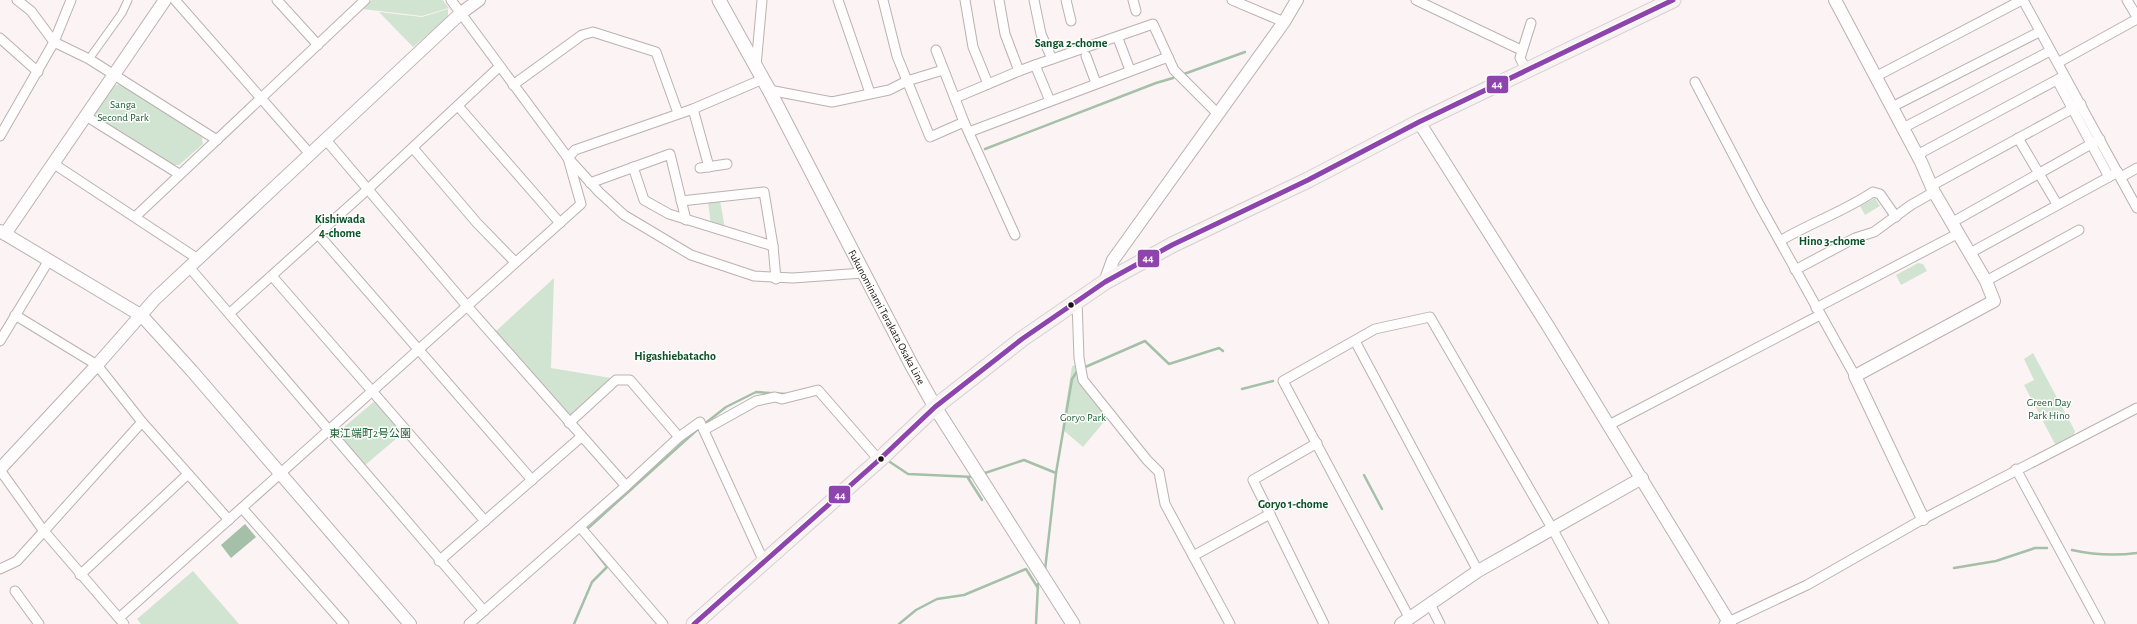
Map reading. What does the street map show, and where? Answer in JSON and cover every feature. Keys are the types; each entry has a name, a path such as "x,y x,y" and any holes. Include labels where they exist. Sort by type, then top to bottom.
{"main road":[{"name":"Fukunominami Terakata Osaka Line","path":"719,0 756,66 935,407 1073,624"},
{"path":"694,624 879,460 935,407 1022,339 1105,282 1172,245 1308,180 1419,122 1528,71 1669,1"}],"street":[{"path":"17,0 31,11 54,42 89,59 114,74 216,140"},
{"path":"0,136 54,42 71,0"},
{"path":"89,59 122,13 128,0"},
{"path":"165,0 54,164 2,232 142,316 192,371 410,624"},
{"path":"175,0 262,97 310,154"},
{"path":"277,0 318,45"},
{"path":"135,217 179,174 366,0"},
{"path":"451,0 568,158 590,183 624,215 691,255 754,276 776,279 827,277 863,272"},
{"path":"479,0 461,13 155,299 142,316 0,470 43,530 80,575 122,621 242,508 581,204 568,158"},
{"path":"756,66 762,0"},
{"path":"838,0 870,93"},
{"path":"883,0 897,56 930,137 964,122"},
{"path":"965,0 973,47 988,84"},
{"path":"999,0 1005,34 1020,71"},
{"path":"1034,0 1041,34 1052,59"},
{"path":"1066,0 1065,11 1071,21"},
{"path":"1133,0 1136,11"},
{"path":"1232,0 1253,4 1284,22"},
{"path":"1105,282 1113,260 1284,22 1297,0"},
{"path":"1416,0 1521,50"},
{"path":"1835,0 1875,77 1892,106 1933,189 1954,228 1986,281 1994,301 1855,376"},
{"path":"1875,77 2023,0 2050,51 2061,78 2077,106 2100,139 2137,206"},
{"path":"2060,61 2137,18 2128,0"},
{"path":"1528,71 1520,58 1521,50 1531,23"},
{"path":"955,98 1035,65 1153,24 1174,70 1218,114"},
{"path":"513,85 582,35 593,32 656,52 678,113"},
{"path":"1892,106 2039,32"},
{"path":"0,38 38,72"},
{"path":"1119,42 1130,70"},
{"path":"936,50 964,122 1015,235"},
{"path":"1903,128 2050,51"},
{"path":"1086,56 1096,83"},
{"path":"969,132 1130,70 1168,57"},
{"path":"1035,65 1050,101"},
{"path":"230,313 368,190 500,67"},
{"path":"568,158 575,150 678,113 766,85 832,102 888,90 907,81 943,70"},
{"path":"1916,154 2061,78"},
{"path":"1695,82 1818,312 1855,376 1923,519"},
{"path":"458,106 560,223"},
{"path":"1796,270 1855,238 1874,232 1933,189 2018,138 2077,106"},
{"path":"2077,106 2091,144 2110,177"},
{"path":"693,109 704,168 726,164"},
{"path":"86,116 179,174"},
{"path":"1419,122 1642,478 1728,623 1807,585 1923,519 2016,469 2137,408"},
{"path":"2018,138 2057,204"},
{"path":"1609,426 1818,312 1954,228 2039,173 2100,139"},
{"path":"326,140 581,438 626,486"},
{"path":"413,148 477,223 515,262"},
{"path":"590,183 670,154 686,220"},
{"path":"54,164 135,217 194,263 230,313 439,561 484,611"},
{"path":"633,167 644,200 668,214 773,246"},
{"path":"1970,253 2057,204 2110,177 2137,168"},
{"path":"681,201 764,192 773,246 776,279"},
{"path":"1780,241 1798,230 1842,210 1873,192 1880,194 1896,217"},
{"path":"1986,281 2079,230"},
{"path":"318,234 420,348 532,480"},
{"path":"0,341 49,260"},
{"path":"272,276 373,390 485,521"},
{"path":"1076,301 1079,358 1083,380 1147,460 1159,472 1165,504 1230,624"},
{"path":"16,315 97,365 142,422 229,520"},
{"path":"1604,624 1552,528 1430,317 1375,329 1283,380 1406,621 1478,571 1552,528 1642,478"},
{"path":"1355,341 1478,571"},
{"path":"569,423 616,380 630,380 679,437"},
{"path":"704,430 756,401 775,397 782,399 818,390 879,460"},
{"path":"0,569 17,561 43,530 142,422"},
{"path":"469,624 580,527 679,437 700,422 764,562"},
{"path":"439,561 581,438"},
{"path":"1317,444 1253,480 1324,624"},
{"path":"2016,469 2100,624"},
{"path":"80,575 188,474"},
{"path":"242,508 344,624"},
{"path":"1193,556 1270,514"},
{"path":"580,527 663,624"},
{"path":"15,591 39,624"},
{"path":"1430,604 1440,624"}],"green space":[{"path":"372,0 443,0 449,8 422,16 362,9"},
{"path":"448,9 448,18 413,47 379,12 422,17"},
{"name":"Sanga Second Park","path":"121,84 202,137 203,144 179,165 172,165 96,118 95,111 113,86"},
{"path":"1875,198 1880,206 1865,215 1860,206"},
{"path":"720,201 725,228 711,225 708,202"},
{"path":"1918,263 1923,264 1927,271 1901,285 1896,275"},
{"path":"554,278 551,368 611,378 569,419 495,332"},
{"name":"Green Day Park Hino","path":"2033,353 2075,431 2073,437 2056,446 2024,385 2034,380 2024,359"},
{"name":"Goryo Park","path":"1076,365 1108,417 1083,447 1062,429 1072,366"},
{"name":"東江端町2号公園","path":"376,400 404,432 364,466 337,433"},
{"path":"193,571 239,624 141,624 137,619"}],"shaded area":[{"path":"245,524 256,537 231,558 221,545"}],"waterway":[{"path":"1184,74 1245,52"},
{"path":"985,149 1156,83 1173,78"},
{"path":"1083,368 1145,341 1169,364 1219,348 1223,351"},
{"path":"1045,570 1056,473 1072,379 1078,370"},
{"path":"1242,389 1273,381"},
{"path":"585,531 698,429 726,407 756,392 786,394"},
{"path":"887,460 908,474 974,477"},
{"path":"982,474 1024,460 1056,473"},
{"path":"1364,475 1382,509"},
{"path":"968,478 982,500"},
{"path":"574,624 592,582 607,567 587,541"},
{"path":"1954,568 1996,561 2035,548 2047,548"},
{"path":"2072,550 2104,554 2137,553"},
{"path":"899,624 916,610 937,599 964,595 1026,569 1038,588"},
{"path":"1036,624 1038,584"}],"transit line":[{"name":"44","path":"694,624 879,460 935,407 1022,339 1105,282 1172,245 1308,180 1419,122 1673,0"}],"district":[{"name":"Sanga 2-chome","path":"1071,43"},
{"name":"Kishiwada 4-chome","path":"340,226"},
{"name":"Hino 3-chome","path":"1832,241"},
{"name":"Higashiebatacho","path":"675,356"},
{"name":"Goryo 1-chome","path":"1293,504"}]}
